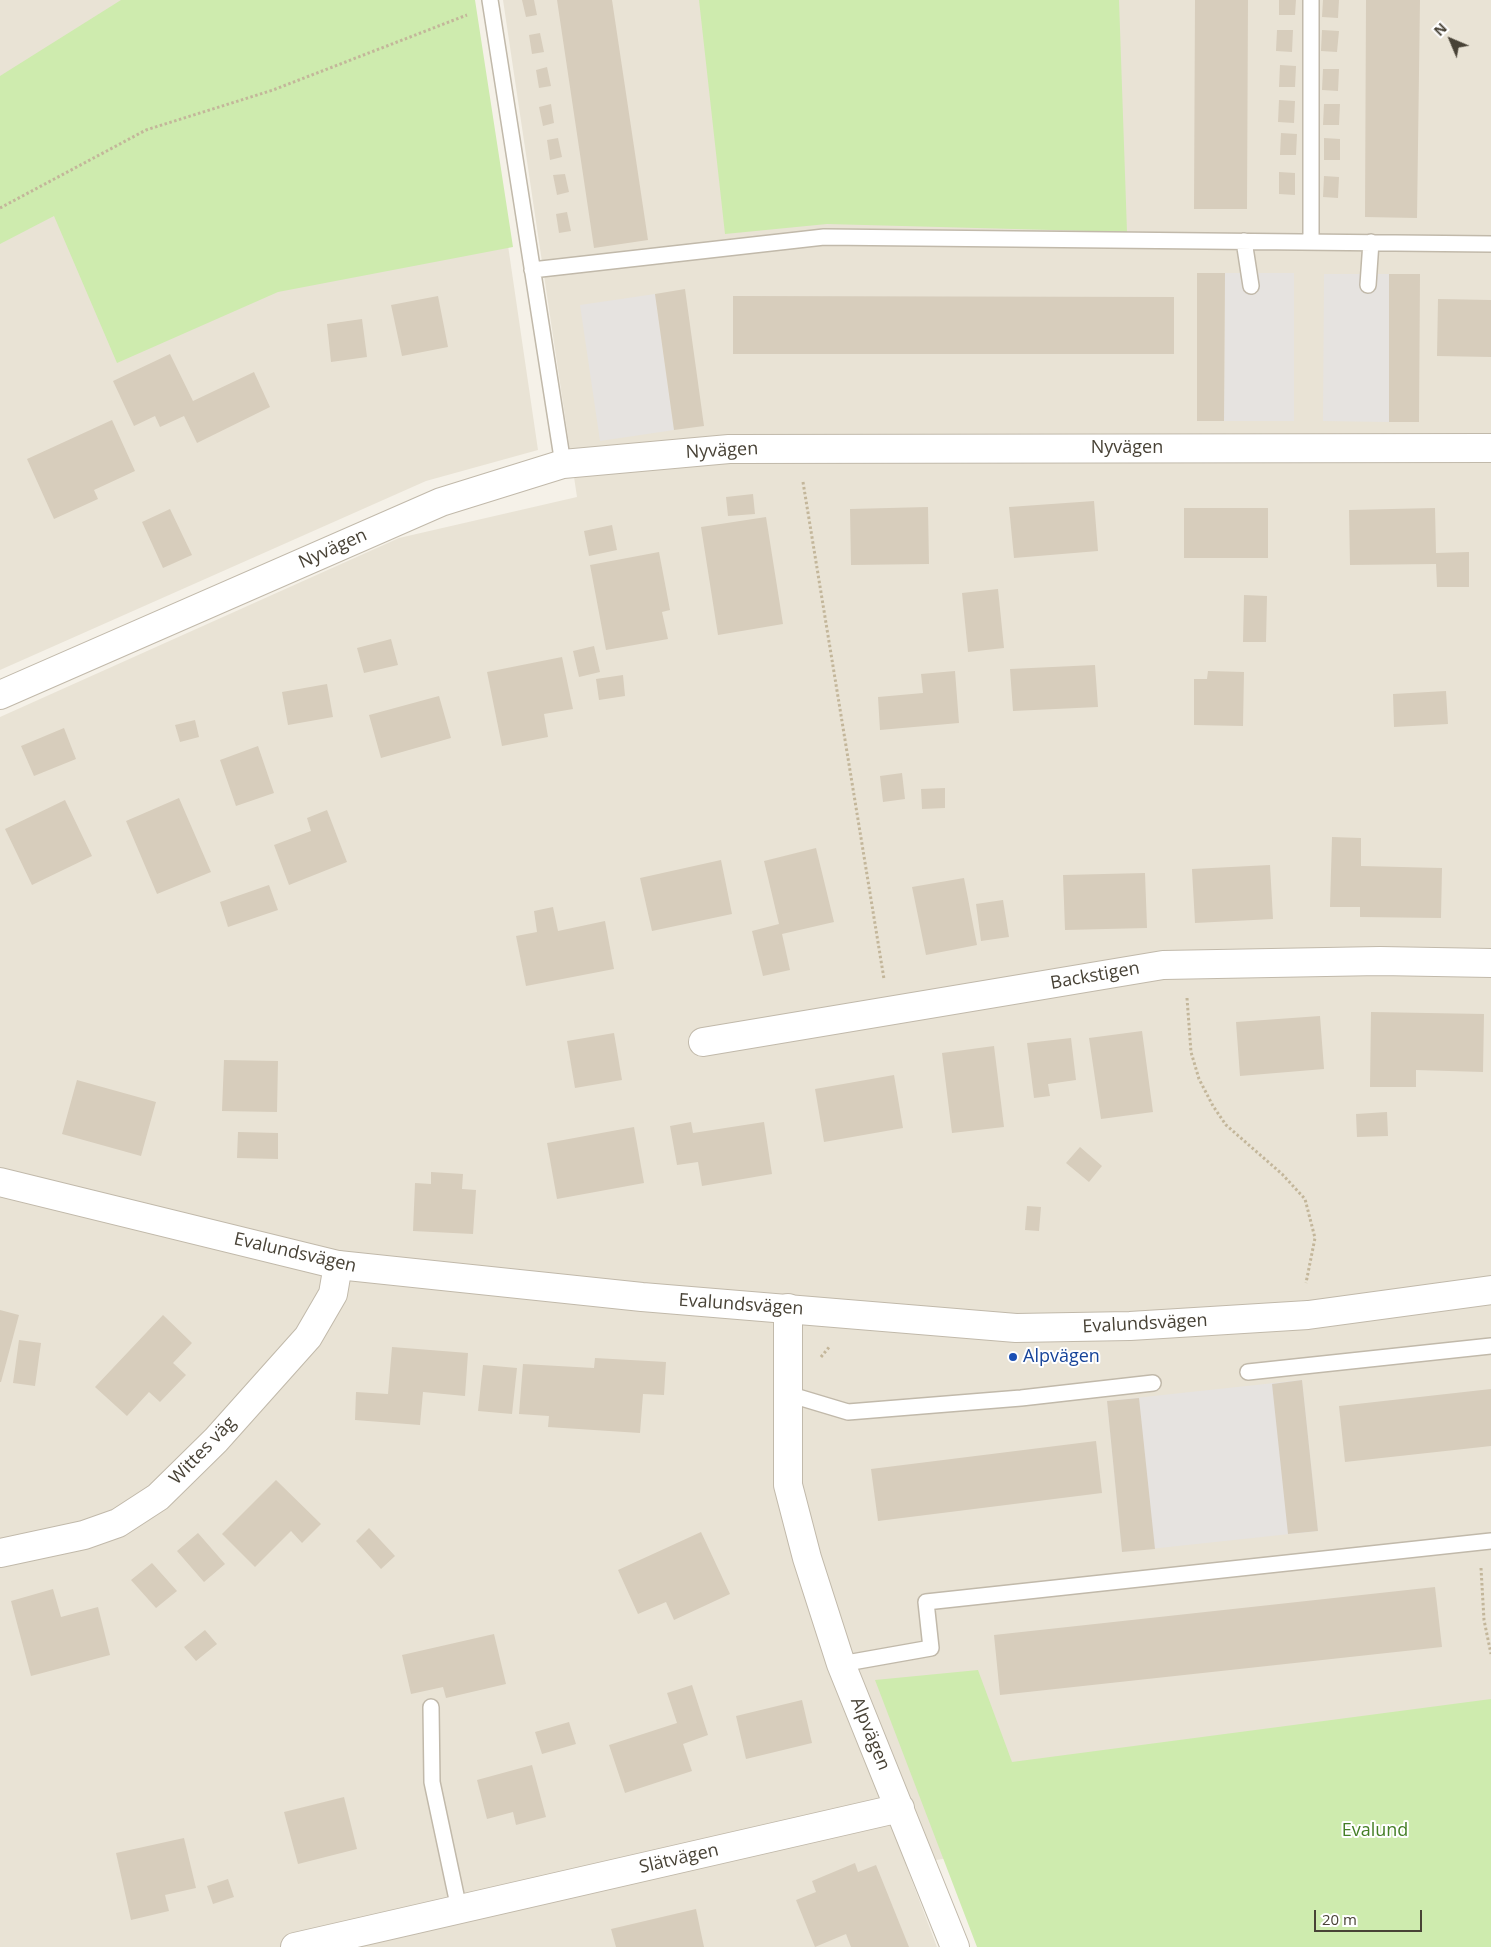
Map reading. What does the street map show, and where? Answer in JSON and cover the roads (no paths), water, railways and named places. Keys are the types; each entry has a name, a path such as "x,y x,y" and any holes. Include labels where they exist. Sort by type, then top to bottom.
{"street":[{"name":"Nyvägen","path":"0,695 441,502 563,464 729,449 1491,448"},
{"name":"Backstigen","path":"703,1042 1163,965 1380,961 1491,963"},
{"name":"Evalundsvägen","path":"0,1182 338,1266 642,1298 788,1308 1016,1328 1130,1326 1308,1315 1491,1290"},
{"name":"Wittes väg","path":"0,1553 84,1534 118,1523 158,1497 216,1440 308,1337 333,1294 338,1266"},
{"name":"Alpvägen","path":"788,1308 797,1397 788,1485 807,1558 841,1664 955,1947"},
{"name":"Slätvägen","path":"295,1947 900,1808"}],"lane":[{"path":"1311,0 1311,242"},
{"path":"490,3 563,464"},
{"path":"532,270 824,238 1491,244"},
{"path":"1244,241 1251,286"},
{"path":"1368,285 1372,242"},
{"path":"1248,1372 1491,1346"},
{"path":"797,1397 848,1412 1021,1398 1154,1383"},
{"path":"841,1664 930,1648 926,1602 1485,1541"},
{"path":"431,1707 432,1782 459,1909"}],"place":[{"name":"Alpvägen","path":"1013,1357"}],"park label":[{"name":"Evalund","path":"1375,1831"}]}
